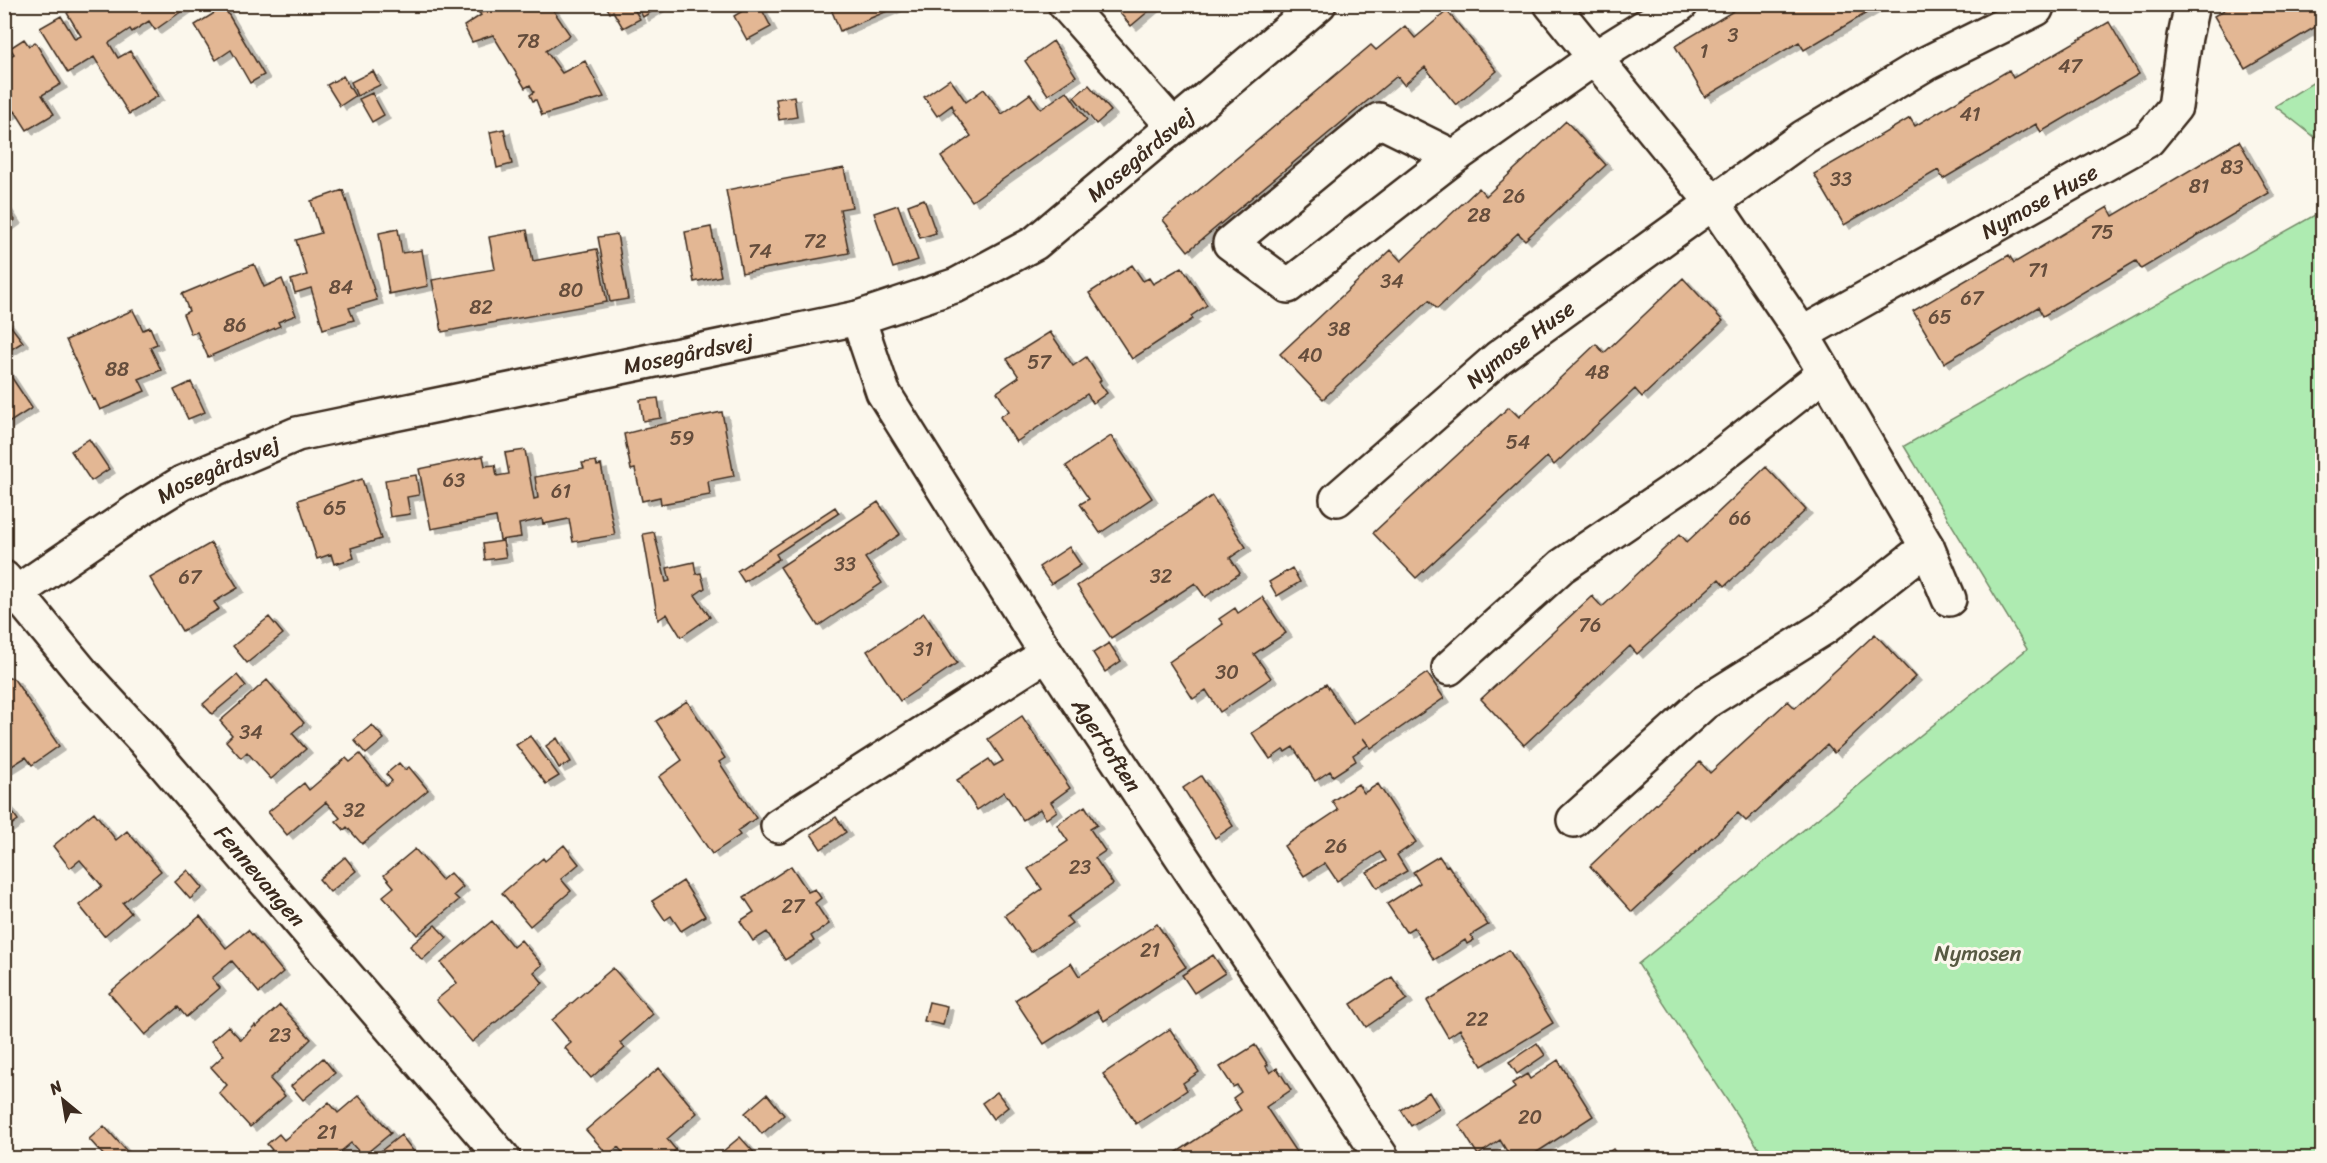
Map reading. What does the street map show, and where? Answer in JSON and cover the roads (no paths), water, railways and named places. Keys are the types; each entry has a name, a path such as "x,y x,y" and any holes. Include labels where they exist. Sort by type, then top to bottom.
{"street":[{"path":"1065,4 1174,127"},
{"name":"Mosegårdsvej","path":"9,590 182,483 297,434 858,318 957,285 1035,243 1319,4"},
{"path":"1551,4 1713,203 1802,334 1927,547 1949,599"},
{"path":"1454,157 1379,120 1230,243 1288,285 1454,157 1596,57 1681,4"},
{"name":"Nymose Huse","path":"1337,499 1498,358 1804,137 1926,64 2036,9 2038,4"},
{"name":"Nymose Huse","path":"1802,334 2148,141 2175,106 2185,37 2193,4"},
{"name":"Agertoften","path":"858,318 883,392 1047,654 1382,1158"},
{"path":"1449,668 1562,566 1699,473 1824,373"},
{"path":"1574,820 1704,703 1824,628 1927,547"},
{"name":"Fennevangen","path":"9,590 151,748 503,1158"},
{"path":"778,826 1047,654"}],"park label":[{"name":"Nymosen","path":"1978,953"}]}
